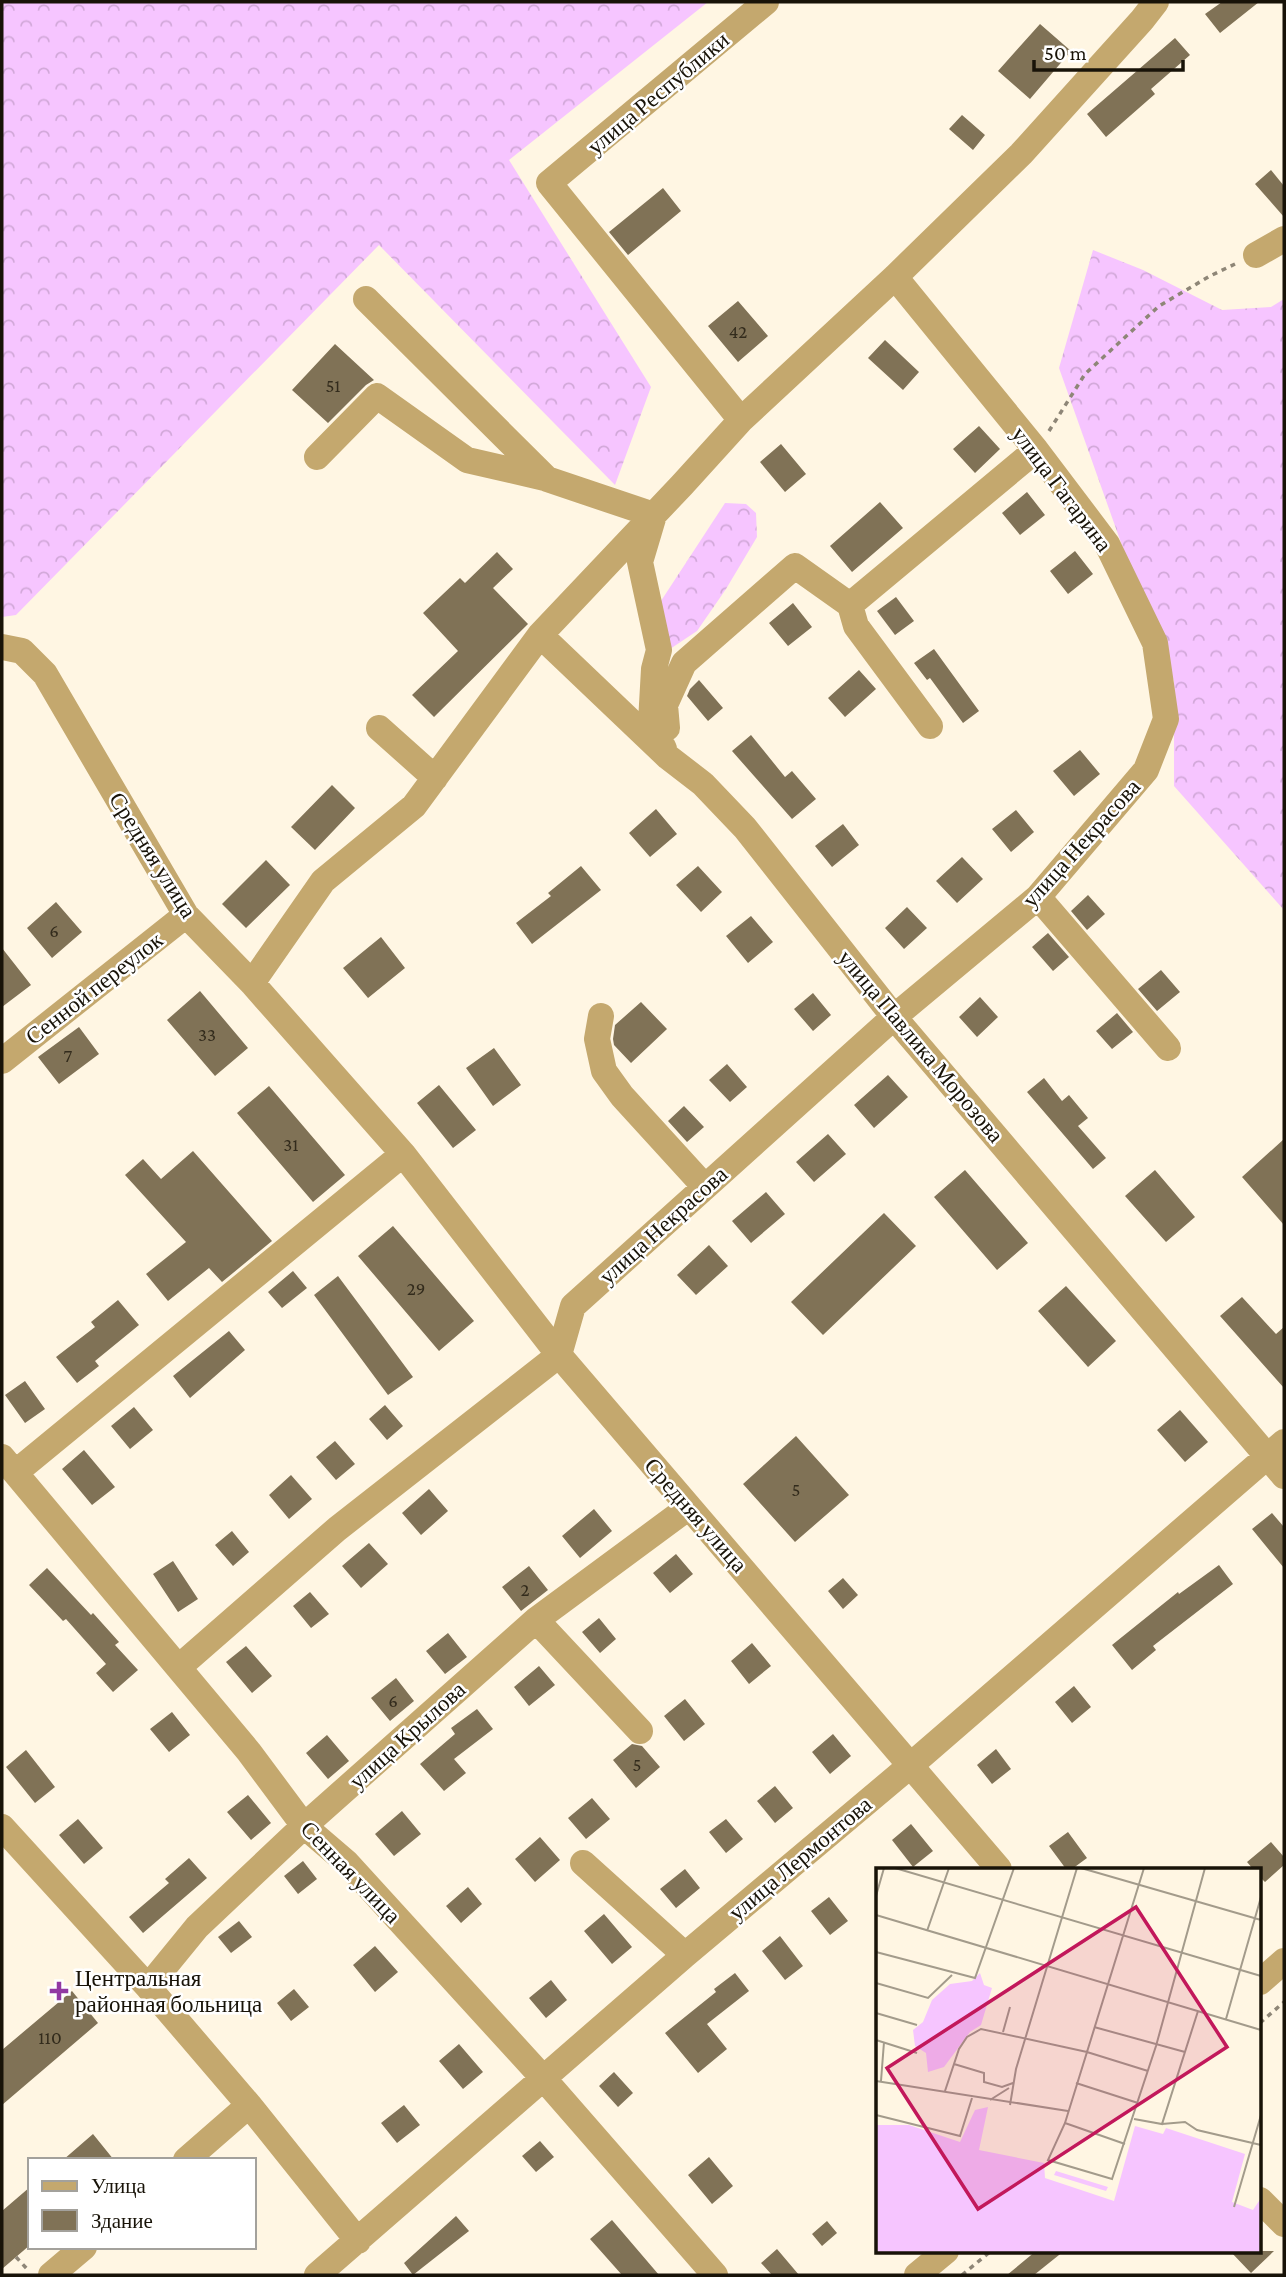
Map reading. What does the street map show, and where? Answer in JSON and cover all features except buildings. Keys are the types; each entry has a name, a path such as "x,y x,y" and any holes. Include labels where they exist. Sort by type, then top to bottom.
{"street":[{"name":"улица Республики","path":"741,420 549,183 766,2"},
{"path":"252,983 323,881 414,806 540,635 741,420 895,277 1021,154 1156,2"},
{"path":"1256,255 1284,239"},
{"name":"улица Гагарина","path":"895,277 1036,450 1107,544 1154,643 1166,719 1146,770"},
{"path":"366,299 547,479"},
{"path":"317,457 377,396 467,460 547,479 654,515"},
{"path":"850,606 1036,450"},
{"path":"654,515 640,562 659,650 654,670 651,722 668,757"},
{"path":"668,757 666,705 684,663 795,566 850,606 856,626 930,726"},
{"name":"улица Павлика Морозова","path":"540,635 668,757 703,784 745,828 894,1017 1276,1449 1284,1476"},
{"name":"Средняя улица","path":"2,647 22,651 45,674 186,915 252,983 403,1154 559,1355 998,1868"},
{"path":"379,727 435,778"},
{"name":"улица Некрасова","path":"559,1355 573,1306 894,1017 1038,897 1146,770"},
{"path":"1038,897 1168,1048"},
{"name":"Сенной переулок","path":"2,1061 186,915"},
{"path":"601,1016 597,1039 604,1071 622,1096 705,1187"},
{"path":"9,1465 403,1154"},
{"path":"179,1667 337,1529 559,1355"},
{"name":"улица Лермонтова","path":"317,2275 685,1955 911,1765 1276,1449"},
{"name":"Сенная улица","path":"9,1465 249,1752 304,1826 346,1862 544,2079 715,2275"},
{"name":"улица Крылова","path":"148,1987 197,1927 304,1826 536,1620 689,1507"},
{"path":"536,1620 640,1731"},
{"path":"2,1827 148,1987 249,2105 358,2241"},
{"path":"583,1863 685,1955"},
{"path":"1262,1980 1284,1961"},
{"path":"188,2158 249,2105"},
{"path":"1262,2202 1284,2224"},
{"path":"51,2275 82,2249"},
{"path":"918,2275 945,2252"}],"path":[{"path":"1036,450 1085,374 1159,306 1210,276 1256,255"},
{"path":"1262,2021 1284,2002"},
{"path":"962,2275 990,2252"},
{"path":"16,2257 33,2275"}],"green space":[{"path":"2,2 708,2 509,160 651,387 615,485 379,245 16,615 2,617"},
{"path":"1093,250 1143,270 1222,310 1271,307 1284,299 1284,910 1174,786 1174,681 1141,599 1059,368"},
{"path":"725,503 746,504 756,513 757,537 697,631 670,649 659,604"}],"place":[{"name":"Центральная районная больница","path":"59,1991"}]}
